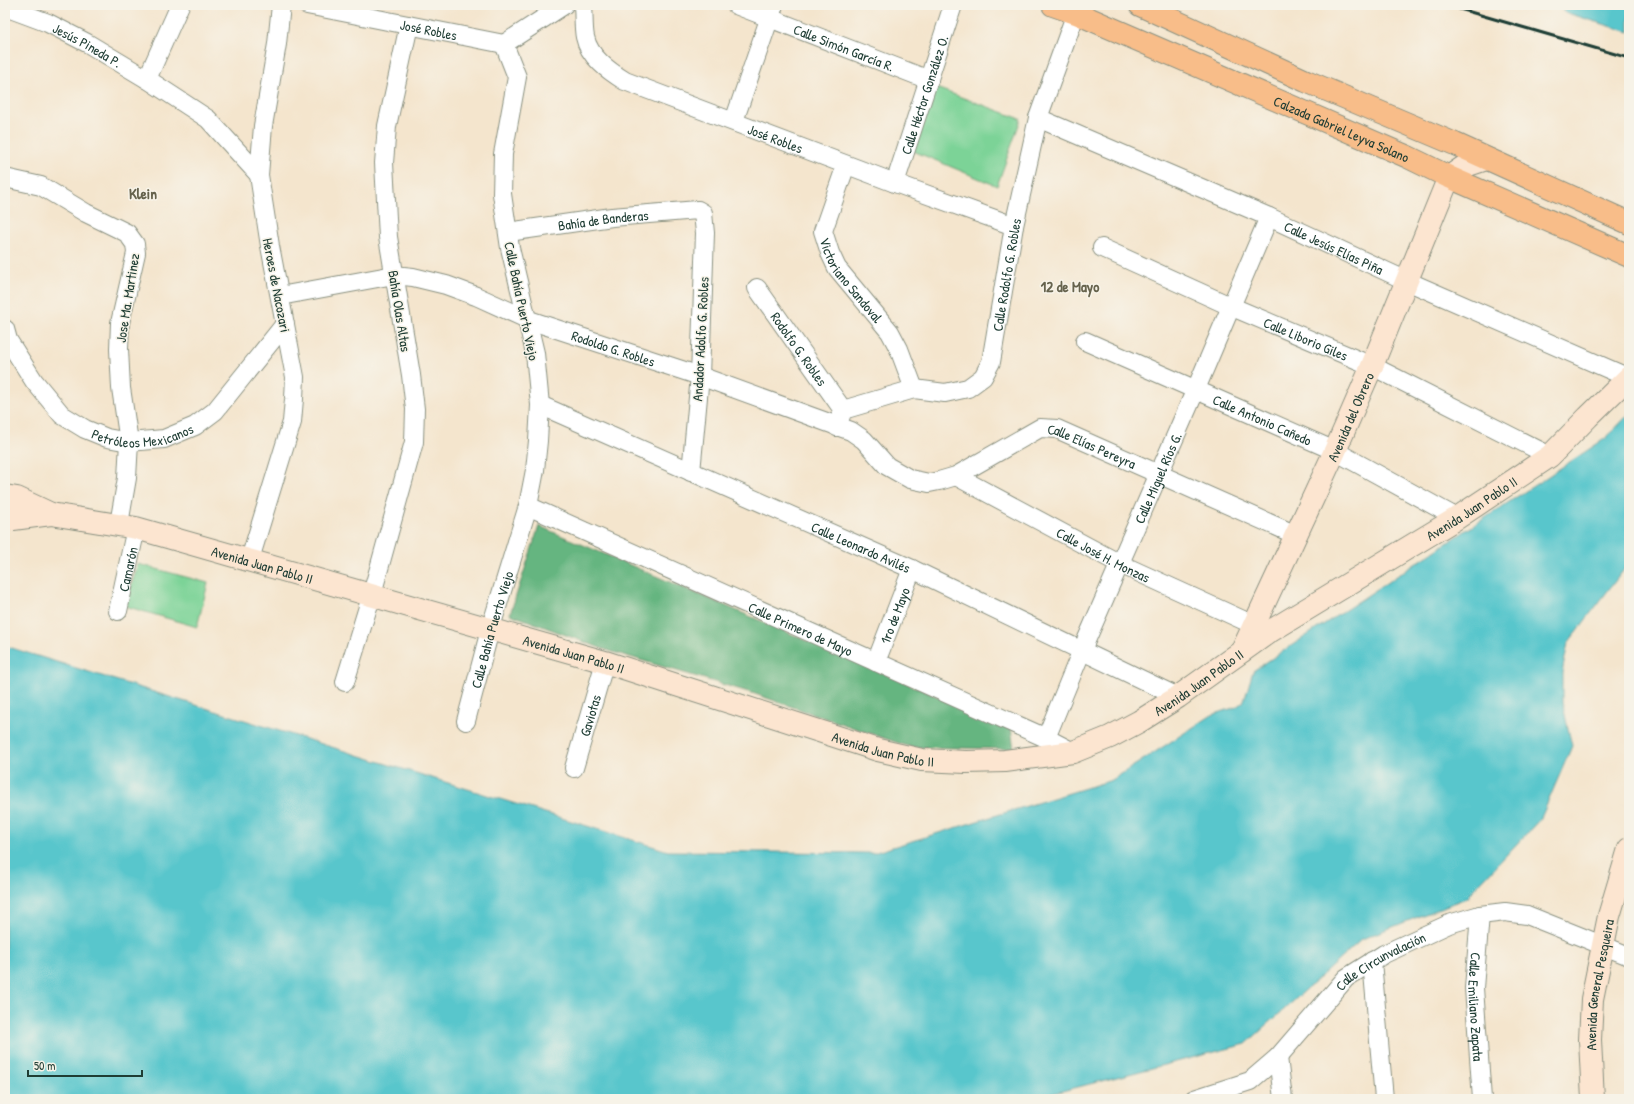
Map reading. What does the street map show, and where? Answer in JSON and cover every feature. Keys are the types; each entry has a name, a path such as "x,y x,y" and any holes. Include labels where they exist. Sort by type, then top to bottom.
{"main road":[{"name":"Calzada Gabriel Leyva Solano","path":"1053,5 1076,13 1408,157 1449,177 1629,256"},
{"name":"Calzada Gabriel Leyva Solano","path":"1140,5 1306,81 1455,144 1629,223"},
{"path":"1449,177 1465,166 1486,159"},
{"name":"Avenida del Obrero","path":"1262,629 1296,535 1372,366 1449,177"},
{"name":"Avenida Juan Pablo II","path":"5,496 17,498 51,514 128,526 372,594 490,630 605,662 878,750 922,760 966,762 1005,761 1073,752 1110,737 1140,721 1178,697 1242,652 1262,629 1457,518 1550,456 1629,378"},
{"name":"Avenida Juan Pablo II","path":"5,518 14,519 51,514"},
{"name":"Avenida General Pesqueira","path":"1593,1099 1590,1040 1592,999 1609,916 1629,849"}],"street":[{"path":"147,79 180,5"},
{"name":"Heroes de Nacozari","path":"250,559 292,422 294,399 295,376 264,214 259,175 264,126 277,44 281,5"},
{"name":"José Robles","path":"307,5 504,44"},
{"path":"504,44 564,5"},
{"name":"José Robles","path":"583,5 585,38 595,56 610,71 625,81 734,121 895,184 1014,226"},
{"name":"Calle Simón García R.","path":"736,5 772,12 929,80"},
{"name":"Calle Héctor González O.","path":"895,184 953,5"},
{"name":"Jesús Pineda P.","path":"5,7 48,23 87,43 147,79 208,119 259,175"},
{"path":"734,121 772,12"},
{"name":"Calle Rodolfo G. Robles","path":"843,410 914,389 945,393 968,388 983,376 991,362 1014,226 1038,118 1076,13"},
{"name":"Bahía Olas Altas","path":"345,682 372,594 414,442 415,409 411,375 388,237 384,163 387,126 409,25"},
{"name":"Calle Bahía Puerto Viejo","path":"466,721 490,630 528,506 535,470 538,441 540,405 535,353 529,320 518,282 502,194 503,154 517,77 504,44"},
{"name":"Calle Jesús Elías Piña","path":"1038,118 1269,217 1407,281 1629,378"},
{"name":"Victoriano Sandoval","path":"846,165 823,231 825,238 837,268 890,332 899,349 914,389"},
{"name":"Jose Ma. Martinez","path":"5,178 41,186 86,213 127,233 135,244 136,253 120,323 119,349 121,388 129,442 127,478 128,526"},
{"name":"Bahía de Banderas","path":"508,232 612,218 698,210"},
{"name":"Andador Adolfo G. Robles","path":"691,472 700,376 705,233 703,213 698,210"},
{"name":"Calle Miguel Ríos G.","path":"1046,738 1082,650 1269,217"},
{"name":"Calle Liborio Giles","path":"1102,248 1230,306 1372,366 1550,456"},
{"name":"Rodoldo G. Robles","path":"280,296 394,275 413,277 446,285 476,296 529,320 700,376 836,427 851,431 864,440 888,466 910,479 929,483 939,482 956,476"},
{"name":"Rodolfo G. Robles","path":"758,288 843,410"},
{"name":"Petróleos Mexicanos","path":"5,329 8,340 34,381 62,415 85,429 107,438 129,442 164,439 195,426 215,411 285,324"},
{"name":"Calle Antonio Cañedo","path":"1085,341 1335,451 1457,518"},
{"name":"Calle Leonardo Avilés","path":"540,405 912,569 1178,697"},
{"path":"836,427 843,410"},
{"name":"Calle Elías Pereyra","path":"956,476 1040,428 1057,428 1296,535"},
{"name":"Calle José H. Monzas","path":"956,476 1120,564 1262,629"},
{"name":"Calle Primero de Mayo","path":"528,506 1046,738 1073,752"},
{"name":"Camarón","path":"118,610 128,526"},
{"name":"1ro de Mayo","path":"876,662 912,569"},
{"name":"Gaviotas","path":"574,768 605,662"},
{"name":"Calle Circunvalación","path":"1194,1099 1250,1081 1278,1057 1346,978 1384,954 1449,924 1480,915 1504,912 1527,915 1629,956"},
{"name":"Calle Emiliano Zapata","path":"1480,915 1474,988 1482,1099"},
{"path":"1372,961 1384,1099"},
{"path":"1278,1057 1283,1099"}],"green space":[{"path":"928,85 1021,119 997,186 906,148"},
{"path":"539,526 1011,728 1014,749 910,747 752,693 603,649 510,614"},
{"path":"138,564 208,583 197,627 125,606"}],"water":[{"path":"1564,5 1629,5 1629,32 1564,12"},
{"path":"1629,414 1629,563 1568,643 1562,673 1562,702 1572,746 1541,818 1466,898 1362,939 1246,1044 1031,1099 5,1099 5,646 668,851 873,853 1112,780 1212,715 1236,707 1243,702 1253,671 1606,438"}],"railway":[{"path":"1446,5 1629,58"}],"district":[{"name":"Klein","path":"143,193"},
{"name":"12 de Mayo","path":"1070,286"}]}
